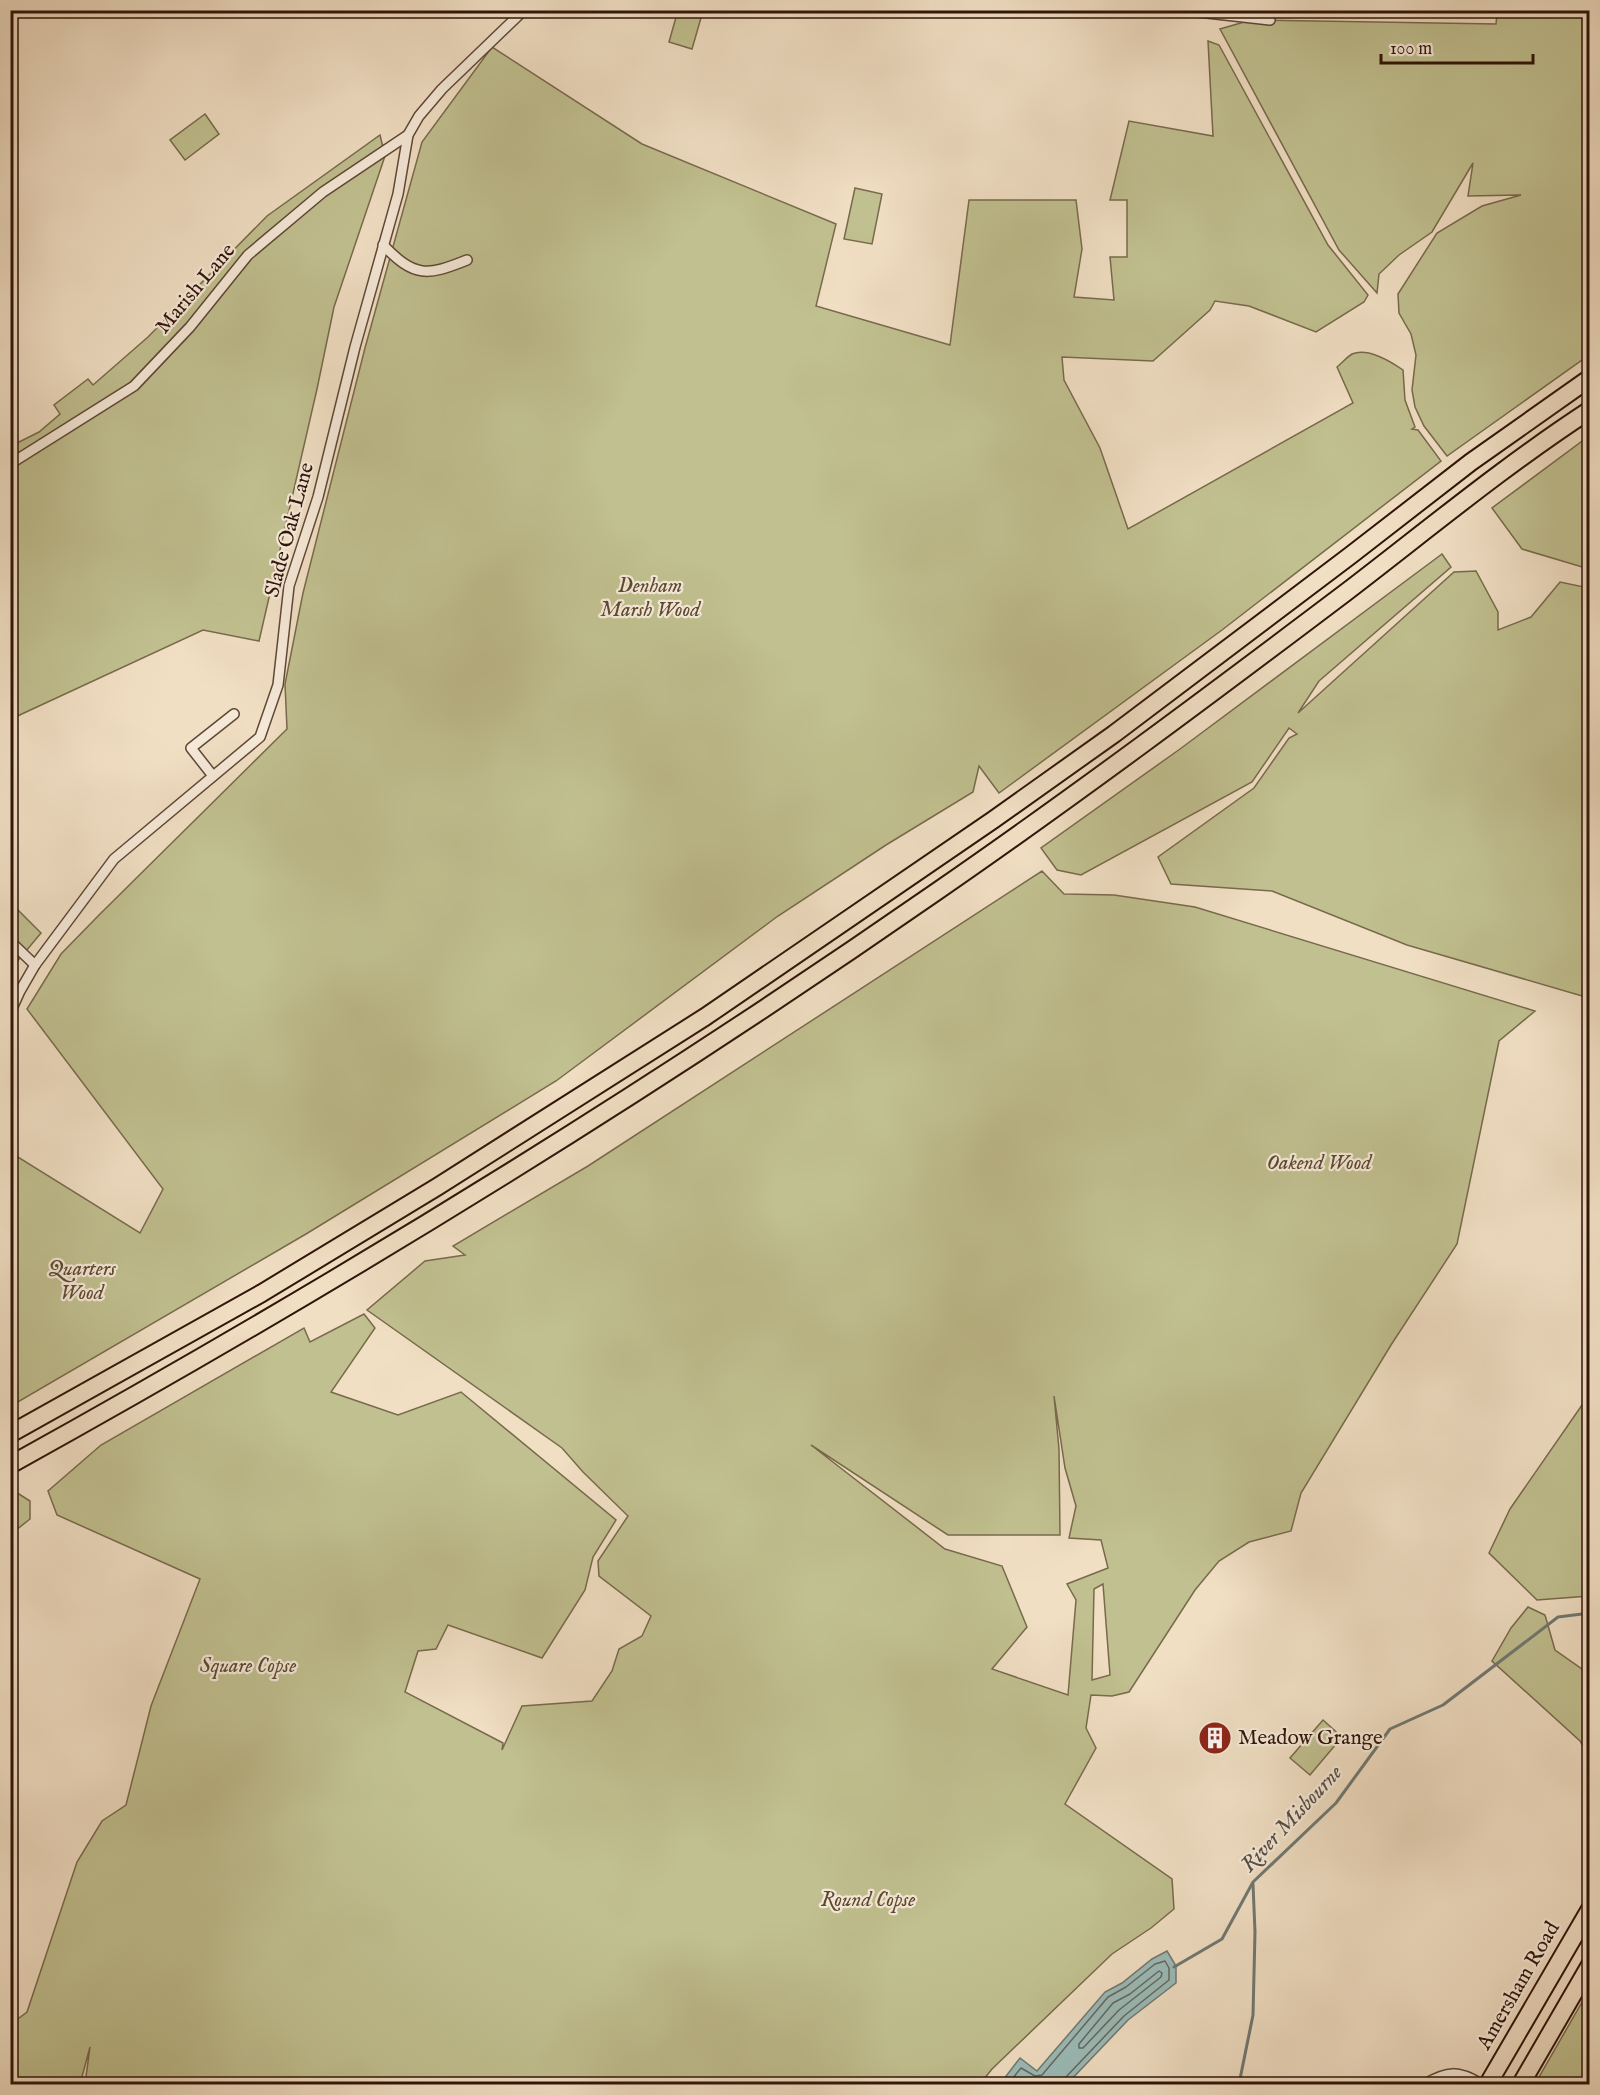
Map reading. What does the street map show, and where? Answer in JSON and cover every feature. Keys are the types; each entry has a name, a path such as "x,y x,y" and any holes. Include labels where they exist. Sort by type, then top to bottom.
{"highway":[{"path":"10,1434 272,1288 437,1188 715,1010 976,832 1105,740 1471,462 1590,378"},
{"path":"10,1465 287,1308 441,1215 723,1035 936,892 1113,766 1243,670 1497,475 1590,410"},
{"name":"Amersham Road","path":"1488,2085 1590,1909"},
{"path":"1521,2085 1590,1965"}],"street":[{"path":"509,10 514,22"},
{"name":"Slade Oak Lane","path":"10,1013 35,965 114,858 260,736 278,685 289,586 318,497 355,347 398,194 408,135 419,116 442,89 524,10"},
{"path":"1180,10 1270,20"},
{"name":"Marish Lane","path":"10,464 134,386 190,327 248,255 323,192 408,135"},
{"path":"383,245 396,258 418,272 438,272 467,260"},
{"path":"213,776 191,748 234,714"},
{"path":"10,941 35,965"},
{"path":"1425,2085 1436,2078 1454,2073 1468,2076 1481,2085"}],"green space":[{"path":"678,10 703,11 692,49 669,42"},
{"path":"1289,11 1589,11 1589,29 1584,36 1590,68 1589,355 1447,456 1424,426 1415,407 1412,390 1416,355 1411,334 1399,313 1398,294 1437,233 1482,206 1521,195 1468,196 1473,163 1432,232 1399,255 1379,274 1377,293 1339,250 1220,29 1251,20 1496,24 1497,14"},
{"name":"Denham Marsh Wood","path":"1208,41 1219,45 1328,245 1368,295 1364,302 1316,332 1249,306 1215,301 1210,310 1153,361 1062,357 1064,380 1100,448 1128,529 1353,403 1337,367 1350,355 1358,352 1379,356 1403,370 1405,400 1415,427 1412,429 1418,430 1441,461 1222,630 999,793 979,766 973,792 886,845 778,916 556,1081 306,1234 11,1406 10,1152 140,1233 163,1189 27,1009 61,954 287,729 285,684 303,593 365,348 422,142 492,47 642,144 836,224 816,306 950,345 969,200 1076,200 1082,249 1074,297 1114,300 1110,257 1127,257 1127,200 1110,200 1129,121 1213,136"},
{"path":"205,114 219,134 185,160 170,140"},
{"path":"380,135 385,156 334,307 259,641 203,630 11,719 11,446 39,432 60,414 54,405 88,379 93,385 148,337 267,216"},
{"path":"855,188 882,194 872,244 844,239"},
{"path":"1589,436 1589,569 1522,549 1492,508"},
{"path":"1442,554 1451,567 1319,681 1298,713 1454,572 1476,571 1498,612 1498,630 1531,617 1560,582 1589,588 1589,998 1407,945 1272,891 1171,884 1158,857 1254,788 1289,738 1297,734 1289,728 1252,782 1081,875 1057,870 1041,848 1180,749"},
{"path":"1042,871 1064,894 1114,895 1195,907 1535,1011 1499,1041 1457,1244 1391,1345 1301,1493 1291,1531 1249,1542 1219,1561 1195,1590 1129,1692 1112,1696 1091,1695 1086,1728 1096,1748 1065,1804 1172,1879 1174,1909 1151,1928 1112,1954 992,2069 980,2084 85,2084 90,2047 80,2084 11,2084 11,2024 27,2012 77,1862 102,1821 126,1805 151,1706 200,1579 57,1515 48,1491 101,1445 304,1328 310,1342 364,1314 375,1328 331,1392 398,1415 461,1392 616,1520 593,1557 585,1590 542,1658 448,1625 436,1649 418,1651 405,1692 503,1743 502,1750 522,1706 592,1701 612,1671 619,1649 642,1636 651,1616 599,1576 598,1561 628,1516 562,1448 367,1310 425,1261 465,1255 453,1246 588,1166","holes":["1054,1396 1065,1468 1076,1506 1069,1538 1101,1540 1108,1568 1067,1584 1076,1600 1068,1695 992,1669 1027,1627 1002,1566 945,1549 811,1445 948,1535 1060,1535 1059,1449","1103,1584 1110,1675 1092,1680 1094,1589"]},
{"path":"10,902 41,933 16,963 11,958"},
{"path":"1589,1395 1589,1596 1537,1600 1489,1553 1510,1509"},
{"path":"11,1489 30,1501 30,1519 11,1534"},
{"path":"1528,1607 1545,1615 1555,1650 1589,1674 1589,1757 1580,1741 1492,1661 1511,1628"},
{"path":"1323,1720 1342,1737 1310,1775 1290,1758"},
{"path":"1589,1990 1589,2084 1535,2084"}],"water":[{"path":"1167,1951 1176,1966 1176,1983 1128,2020 1067,2084 1000,2084 1020,2058 1037,2071 1105,1992 1122,1983 1152,1959"}],"waterway":[{"name":"River Misbourne","path":"1174,1967 1222,1939 1253,1882 1336,1803 1390,1729 1443,1705 1558,1617 1590,1613"},
{"path":"1239,2084 1253,2015 1255,1932 1253,1884"}],"place":[{"name":"Meadow Grange","path":"1215,1738"}],"park label":[{"name":"Oakend Wood","path":"1319,1163"},
{"name":"Quarters Wood","path":"82,1281"},
{"name":"Square Copse","path":"248,1666"},
{"name":"Round Copse","path":"868,1900"}]}
